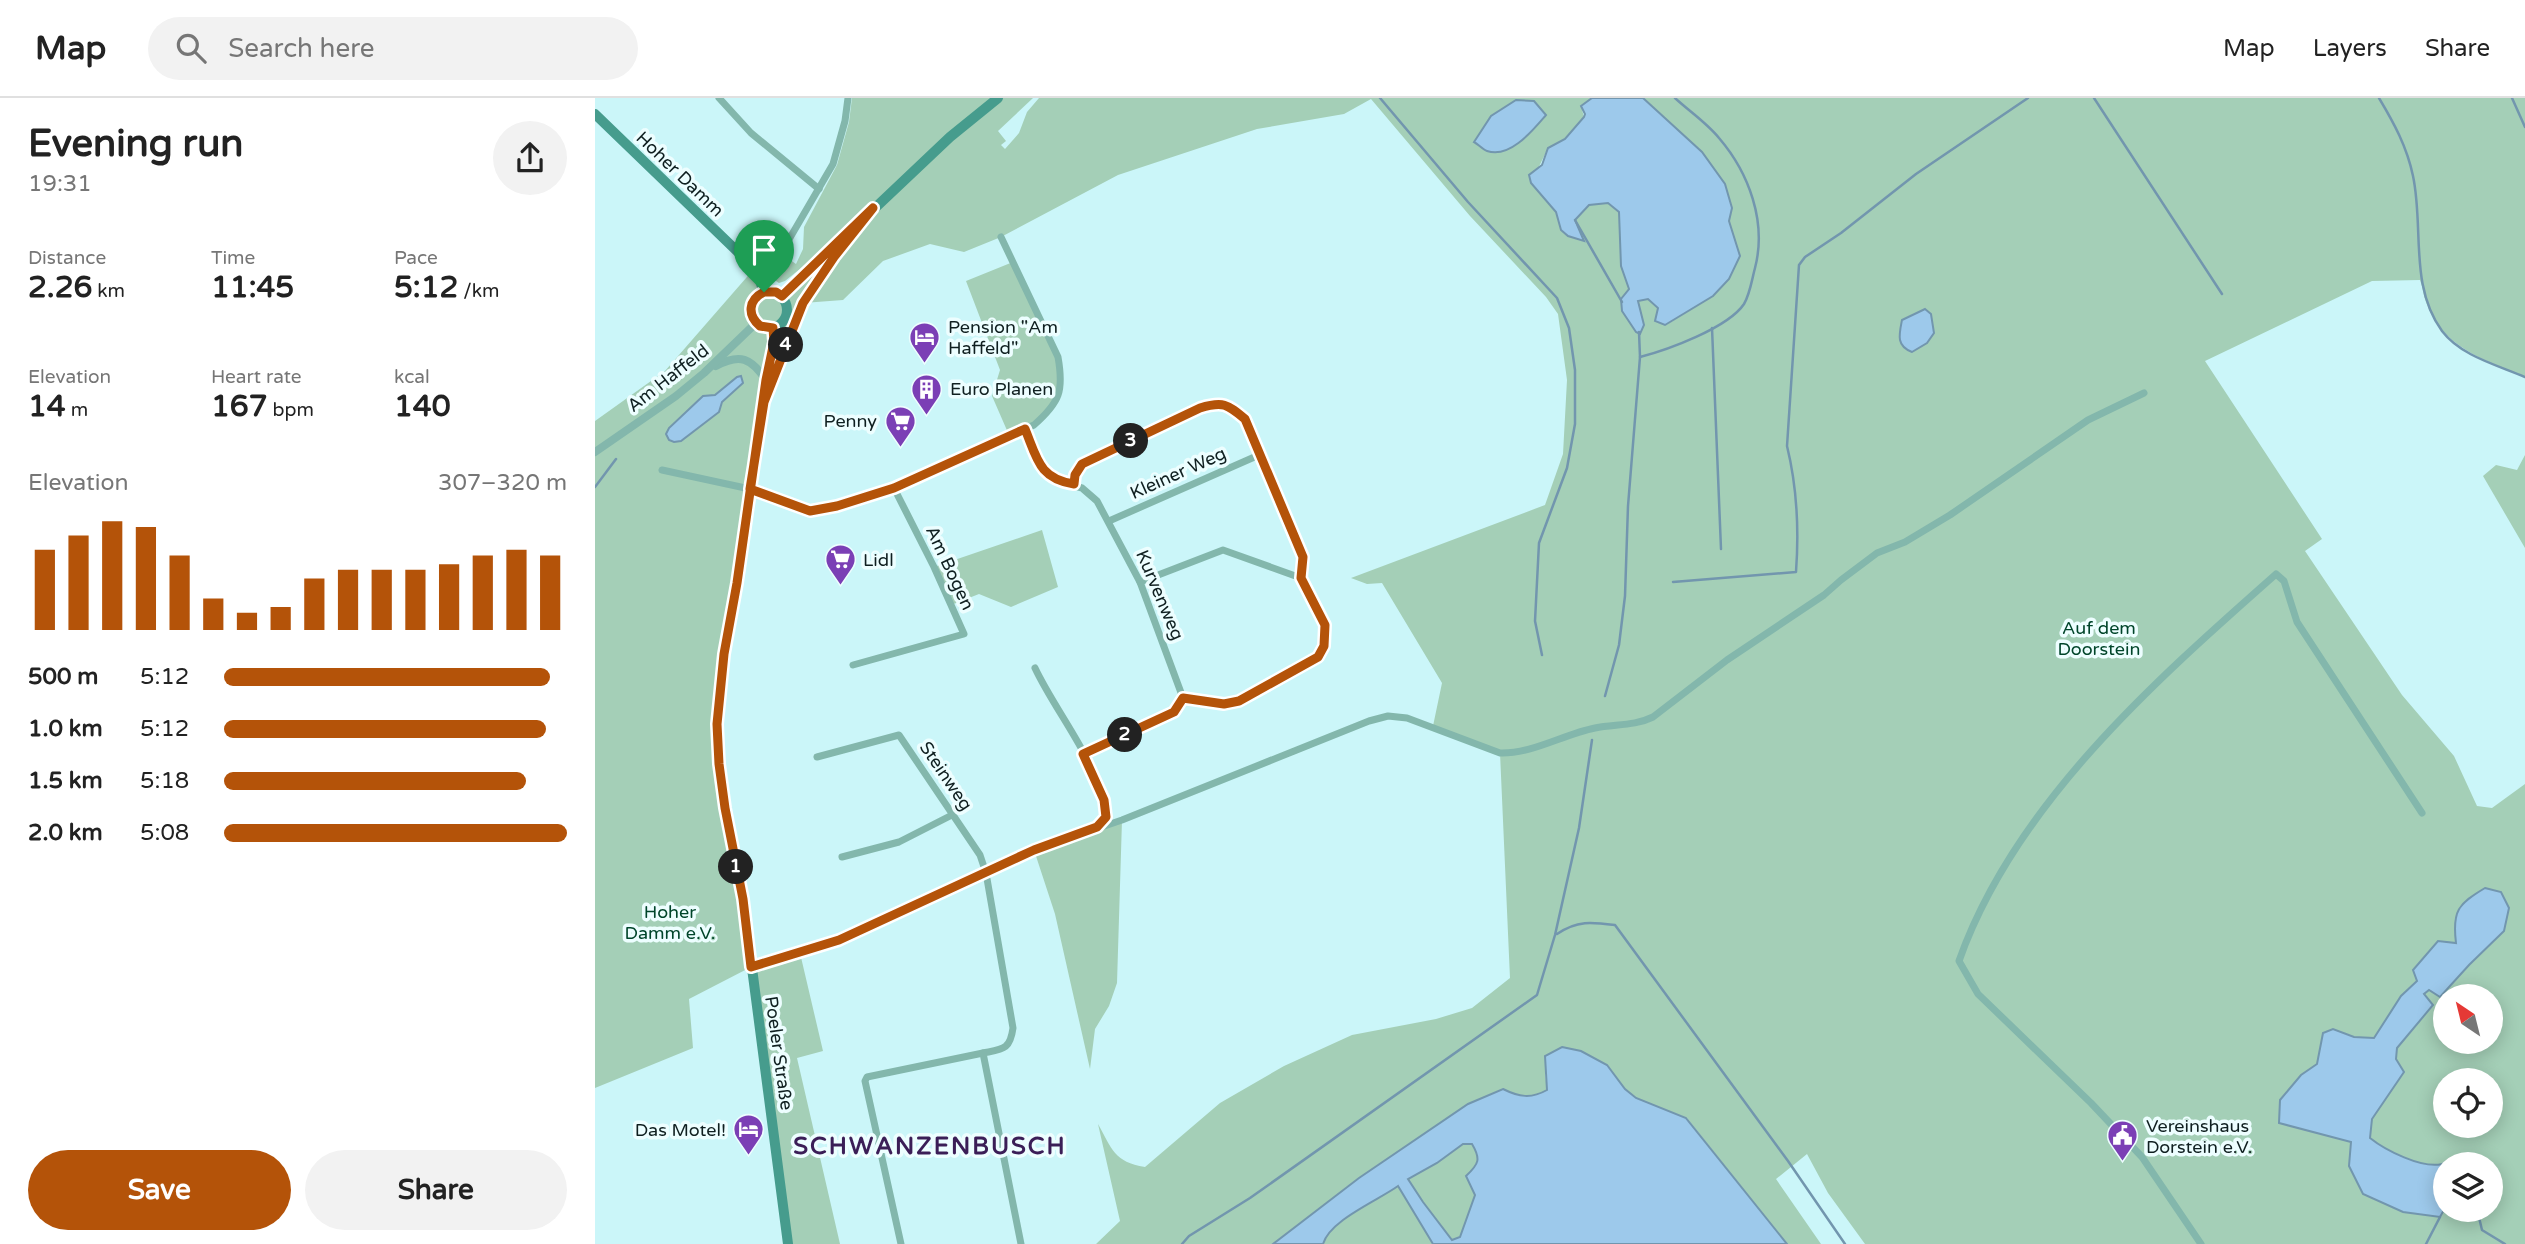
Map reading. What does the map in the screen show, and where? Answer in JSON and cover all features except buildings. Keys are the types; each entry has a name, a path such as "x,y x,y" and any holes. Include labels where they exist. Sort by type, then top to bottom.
{"main road":[{"path":"782,296 950,137 998,98"},
{"name":"Hoher Damm","path":"595,114 739,253 759,278 764,292"},
{"path":"764,402 803,303 834,257 873,208"},
{"path":"776,292 782,296 787,305 783,322 773,328 756,323 752,317 751,304 758,295 776,292"},
{"name":"Poeler Straße","path":"773,328 774,342 724,654 717,724 723,797 743,899 788,1244"}],"street":[{"path":"719,98 751,134 819,189"},
{"path":"784,248 833,164 845,121 848,98"},
{"path":"661,470 750,489 810,511 874,496 1034,425 1048,413 1059,396 1061,378 1058,357 1001,237"},
{"name":"Am Haffeld","path":"595,452 676,396 756,323"},
{"path":"704,373 728,359 743,359 752,362 766,380"},
{"path":"751,967 839,940 1034,850 1122,820 1369,721 1388,716 1407,718 1500,753 1513,753 1598,727 1642,723 1654,717 1727,660 1824,595 1877,553 1905,542 1950,515 2088,420 2144,393"},
{"path":"1074,484 1075,475 1082,464 1200,408 1225,404 1245,419 1303,557 1301,578 1325,625 1324,646 1318,657 1239,701 1224,704 1183,698 1174,712 1083,754"},
{"name":"Kurvenweg","path":"1025,429 1044,473 1060,482 1082,488 1097,501 1109,521 1140,582 1183,698"},
{"name":"Kleiner Weg","path":"1109,521 1259,454"},
{"name":"Am Bogen","path":"853,665 964,634 894,488"},
{"path":"1140,582 1223,550 1301,578"},
{"path":"2201,1244 2142,1157 2091,1103 1978,994 1959,961 1970,929 1989,889 2018,844 2102,738 2143,695 2276,574 2284,581 2297,622 2422,813"},
{"path":"1035,668 1083,754 1104,800 1106,817 1097,827"},
{"name":"Steinweg","path":"817,757 899,734 979,855 986,873 1013,1028 1011,1041 1005,1048 983,1053"},
{"path":"842,858 899,842 952,815"},
{"path":"901,1244 865,1081 867,1077 983,1053 1021,1244"}],"green space":[{"path":"852,98 1033,98 998,131 1006,141 1001,145 1005,149 1019,133 1027,112 1039,98 1592,98 1581,106 1584,117 1565,139 1548,148 1531,183 1554,209 1565,231 1583,241 1575,220 1589,205 1608,203 1619,212 1621,266 1629,289 1621,299 1644,325 1638,301 1648,299 1658,308 1666,325 1713,296 1729,279 1729,220 1732,207 1702,152 1643,98 2525,98 2525,377 2466,350 2443,331 2433,318 2420,280 2372,281 2205,361 2322,539 2305,551 2402,695 2454,756 2477,806 2492,808 2525,784 2525,1244 1865,1244 1828,1193 1807,1154 1776,1179 1821,1244 1787,1244 1687,1118 1636,1098 1625,1089 1607,1065 1545,1072 1547,1090 1536,1096 1517,1097 1359,1178 1273,1244 1096,1244 1120,1221 1098,1124 1120,1158 1145,1167 1220,1103 1284,1066 1352,1035 1436,1019 1472,1008 1510,978 1500,753 1433,726 1442,683 1382,583 1367,584 1351,578 1545,505 1563,454 1567,380 1558,314 1546,297 1470,216 1371,99 1344,114 1257,129 1118,175 1001,237 964,252 930,244 883,261 843,300 803,303 764,403 717,724 751,966 800,953 823,1051 797,1058 840,1244 790,1244 751,967 689,999 693,1048 595,1088 595,421 665,371 753,270 763,289 774,289 783,295 831,244 785,281 779,283 770,277 783,255 796,264 803,249 804,227 837,165 849,122","holes":["2438,941 2457,943 2469,965 2451,984 2503,984 2503,1054 2433,1054 2433,1006 2397,1048 2389,1094 2372,1119 2369,1138 2394,1153 2433,1165 2433,1152 2503,1152 2503,1222 2433,1222 2433,1213 2349,1166 2351,1142 2301,1075 2317,1064 2333,1029 2354,1037 2374,1038 2401,996 2417,981 2413,969"]},
{"path":"1013,262 1058,357 1059,396 1034,425 1009,435 992,396 1000,370 966,281"},
{"path":"2525,455 2525,548 2483,476 2496,465 2517,470"},
{"path":"1042,530 1058,587 1011,607 979,594 951,605 934,567"},
{"path":"1122,820 1117,983 1109,1006 1095,1029 1090,1069 1055,914 1034,850"},
{"path":"2429,989 2433,992 2433,1006 2424,995"},
{"path":"1472,1143 1477,1153 1477,1161 1466,1176 1475,1194 1460,1237 1452,1240 1408,1179 1463,1144"},
{"path":"1398,1186 1433,1244 1323,1244 1327,1235 1345,1219"}],"water":[{"path":"1592,98 1643,98 1702,152 1725,184 1732,208 1729,221 1740,256 1729,279 1713,296 1665,325 1655,321 1658,308 1648,299 1638,301 1644,325 1640,334 1622,311 1621,299 1629,289 1621,266 1619,212 1608,203 1589,205 1575,220 1584,241 1568,236 1561,230 1556,212 1531,183 1529,175 1542,165 1548,148 1565,139 1584,117 1581,106"},
{"path":"1516,100 1534,101 1546,115 1520,142 1504,151 1487,151 1474,142 1491,116"},
{"path":"1925,309 1931,314 1934,333 1927,343 1912,352 1901,343 1902,320"},
{"path":"741,376 743,383 722,402 719,412 681,441 669,440 666,434 669,428 703,396 715,395"},
{"path":"2485,888 2501,892 2509,908 2504,931 2452,984 2433,984 2433,993 2429,990 2424,994 2433,1005 2397,1048 2396,1059 2404,1072 2372,1119 2370,1138 2404,1157 2433,1165 2433,1216 2403,1212 2363,1194 2349,1166 2351,1142 2279,1123 2280,1100 2301,1075 2317,1064 2323,1033 2333,1029 2354,1037 2374,1038 2401,996 2417,981 2413,970 2438,941 2456,943 2456,916 2469,899"},
{"path":"1562,1047 1581,1051 1607,1065 1625,1089 1636,1098 1686,1118 1787,1244 1433,1244 1398,1186 1344,1219 1327,1235 1323,1244 1273,1244 1359,1178 1468,1104 1503,1089 1525,1096 1547,1090 1545,1056","holes":["1463,1144 1472,1144 1477,1161 1466,1176 1475,1195 1460,1237 1452,1240 1408,1179"]}],"waterway":[{"path":"1380,98 1468,202 1557,298 1569,328 1575,370 1575,424 1567,468 1539,543 1535,621 1542,655"},
{"path":"1640,357 1696,337 1736,313 1748,296 1758,251 1757,216 1747,182 1739,167 1714,133 1675,98"},
{"path":"1673,582 1796,572 1796,509 1787,446 1799,265 1805,257 1841,233 1916,174 2028,98"},
{"path":"2094,98 2222,294"},
{"path":"2379,98 2399,136 2413,176 2421,276 2432,314 2442,331 2459,347 2480,359 2525,377"},
{"path":"2512,98 2525,127"},
{"path":"1575,220 1622,302"},
{"path":"1712,328 1721,549"},
{"path":"1605,696 1619,645 1625,596 1628,506 1640,357 1639,332"},
{"path":"595,487 616,459"},
{"path":"1182,1244 1189,1236 1250,1198 1537,995 1555,935 1579,828 1592,740"},
{"path":"1557,934 1571,926 1585,923 1615,925 1788,1161 1845,1244"},
{"path":"2426,1244 2437,1222"},
{"path":"2480,1222 2482,1230 2505,1244"}],"place":[{"name":"Pension \"Am Haffeld\"","path":"925,364"},
{"name":"Euro Planen","path":"927,416"},
{"name":"Penny","path":"900,448"},
{"name":"Lidl","path":"840,587"},
{"name":"Das Motel!","path":"749,1157"},
{"name":"Vereinshaus Dorstein e.V.","path":"2123,1163"}],"district":[{"name":"SCHWANZENBUSCH","path":"930,1146"}],"route":[{"path":"873,208 834,257 803,303 764,402 750,489 810,511 837,506 894,488 1025,429 1044,473 1060,482 1074,484 1075,475 1082,464 1200,408 1225,404 1245,419 1303,557 1301,578 1325,625 1326,634 1318,657 1239,701 1224,704 1183,698 1174,712 1083,754 1104,800 1106,817 1097,827 1034,850 839,940 751,967 743,899 725,808 717,724 724,654 766,380 774,342 773,328 760,326 752,317 751,304 764,292 776,292 782,296 873,208"}],"park label":[{"name":"Auf dem Doorstein","path":"2099,638"},
{"name":"Hoher Damm e.V.","path":"670,922"}]}
